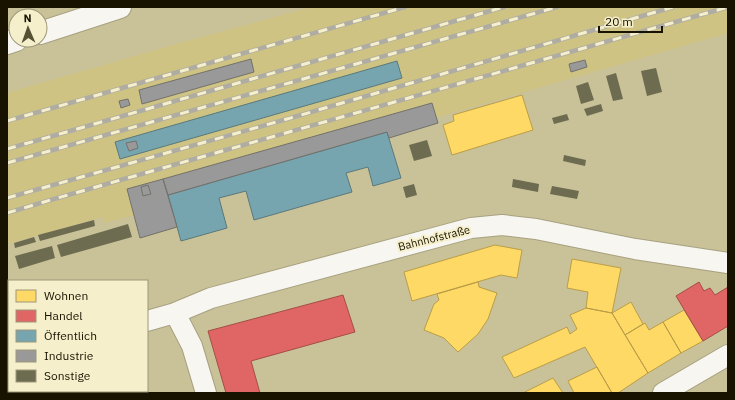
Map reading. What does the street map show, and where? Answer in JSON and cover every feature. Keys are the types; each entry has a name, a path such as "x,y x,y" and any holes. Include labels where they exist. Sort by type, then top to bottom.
{"street":[{"path":"48,30 120,7"},
{"name":"Bahnhofstraße","path":"148,321 175,313 211,298 471,228 502,225 536,229 635,249 728,263"},
{"path":"175,313 192,346 206,393"},
{"path":"663,393 728,355"}],"shaded area":[{"path":"312,7 728,7 728,33 154,198 157,209 104,223 102,217 7,244 7,93 183,42"}],"building: Wohnen":[{"path":"522,95 533,130 452,155 443,125 454,121 453,115"},
{"path":"495,245 522,250 517,278 501,275 412,301 404,272"},
{"path":"572,259 621,268 612,313 586,308 588,292 567,288"},
{"path":"478,282 479,287 497,293 488,319 478,334 458,352 444,338 424,330 434,304 439,300 437,294"},
{"path":"631,302 643,324 625,335 612,313"},
{"path":"586,308 612,313 648,373 618,393 612,393 585,347 514,378 502,357 567,327 570,334 577,329 570,315"},
{"path":"684,310 703,341 681,353 663,322"},
{"path":"663,322 681,353 648,373 625,335 645,323 649,330"},
{"path":"597,367 612,393 574,393 568,381"},
{"path":"553,378 563,393 523,393"},
{"path":"54,392 55,393 18,393"},
{"path":"70,392 127,393 71,393"}],"building: Handel":[{"path":"699,282 704,291 710,288 715,295 728,287 728,326 703,341 676,296"},
{"path":"343,295 355,332 251,361 260,393 226,393 208,331"}],"building: Öffentlich":[{"path":"397,61 402,78 120,159 115,142"},
{"path":"387,132 401,178 373,186 368,167 346,173 352,192 254,220 246,191 219,198 227,228 181,241 168,195"}],"building: Industrie":[{"path":"251,59 254,72 142,104 139,90"},
{"path":"585,60 587,67 571,72 569,64"},
{"path":"128,99 130,105 121,108 119,101"},
{"path":"432,103 438,123 389,138 387,132 168,195 163,179"},
{"path":"136,141 138,148 129,151 126,143"},
{"path":"163,179 177,227 140,238 127,189"},
{"path":"148,185 151,194 143,196 141,187"}],"building: Sonstige":[{"path":"656,68 662,92 647,96 641,71"},
{"path":"616,73 623,99 613,101 606,76"},
{"path":"588,82 594,100 581,104 576,86"},
{"path":"601,104 603,111 587,116 584,109"},
{"path":"567,114 569,120 554,124 552,118"},
{"path":"427,140 432,156 414,161 409,145"},
{"path":"564,155 586,160 585,166 563,161"},
{"path":"513,179 539,184 538,192 512,187"},
{"path":"414,184 417,195 406,198 403,187"},
{"path":"552,186 579,191 577,199 550,194"},
{"path":"94,220 95,226 40,241 38,235"},
{"path":"128,224 132,237 61,257 57,245"},
{"path":"34,237 36,242 15,248 14,243"},
{"path":"52,246 55,258 19,269 15,256"}],"railway":[{"path":"7,121 405,7"},
{"path":"7,149 504,7"},
{"path":"7,163 557,7"},
{"path":"7,198 294,117 673,7"},
{"path":"7,213 728,7"}]}
